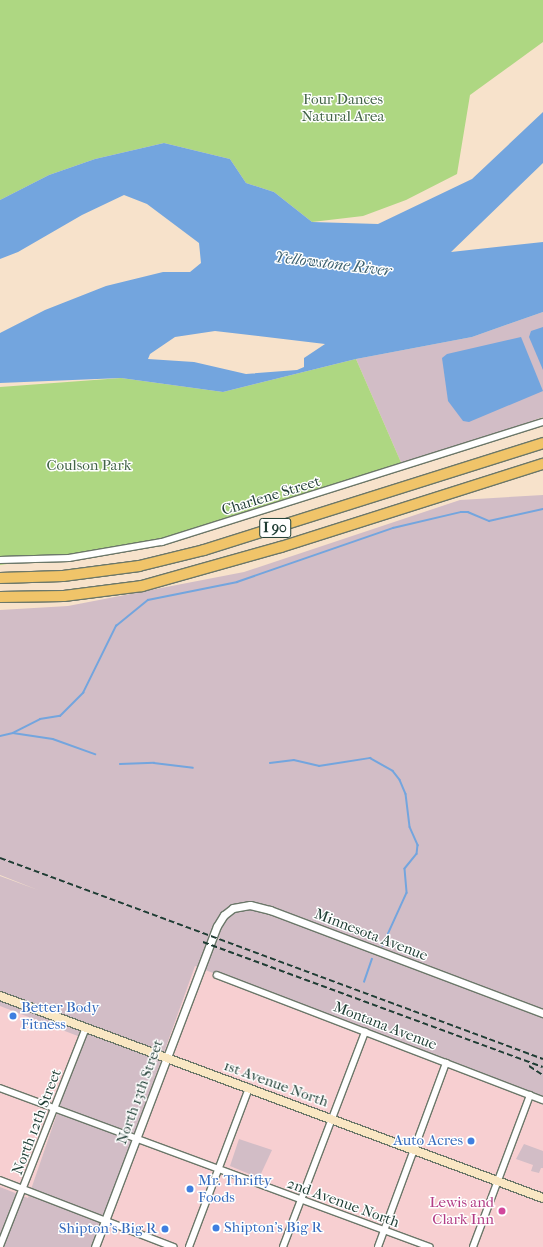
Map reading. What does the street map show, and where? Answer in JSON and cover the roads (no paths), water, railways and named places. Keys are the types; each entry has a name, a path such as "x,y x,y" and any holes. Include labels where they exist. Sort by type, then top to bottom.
{"highway":[{"name":"I 90","path":"0,578 63,576 139,566 211,548 543,443"},
{"name":"I 90","path":"0,597 64,596 142,586 281,547 543,464"}],"main road":[{"name":"1st Avenue North","path":"1,999 86,1028 543,1198"}],"street":[{"name":"Charlene Street","path":"0,560 69,558 162,542 543,422"},
{"name":"Minnesota Avenue","path":"209,947 217,926 228,911 244,905 257,906 543,1014"},
{"name":"North 13th Street","path":"95,1247 209,947"},
{"name":"Montana Avenue","path":"218,975 543,1100"},
{"name":"North 12th Street","path":"0,1246 56,1110 86,1028"},
{"path":"283,1247 365,1032"},
{"path":"378,1247 446,1063"},
{"name":"2nd Avenue North","path":"0,1088 300,1201 430,1247"},
{"path":"189,1247 249,1088"},
{"path":"473,1247 530,1095"},
{"path":"0,1180 174,1247"}],"water":[{"name":"Yellowstone River","path":"543,112 543,163 451,252 543,242 543,312 472,337 356,359 223,392 121,378 0,383 0,333 45,310 106,286 163,272 190,272 201,263 199,243 147,204 124,195 82,215 18,252 0,259 0,200 49,175 95,159 164,143 230,159 246,183 274,192 312,222 378,224 472,179","holes":["215,331 325,344 304,358 304,367 297,370 246,374 194,362 148,359 150,354 175,337"]},
{"path":"543,327 543,370 529,337 531,331"},
{"path":"521,337 543,391 469,422 463,421 448,401 442,358 447,354"}],"waterway":[{"path":"13,733 40,719 60,716 83,693 116,626 148,600 237,582 393,528 461,512 468,512 489,521 543,509"},
{"path":"0,736 13,733 53,739 95,754"},
{"path":"270,763 294,760 319,766 370,758 393,771 400,780 406,794 410,827 418,845 417,854 405,869 407,893 383,946"},
{"path":"120,764 154,763 193,768"},
{"path":"364,982 372,959"}],"railway":[{"path":"0,858 543,1059"},
{"path":"203,942 543,1067"},
{"path":"529,1066 543,1075"}],"place":[{"name":"Better Body Fitness","path":"13,1016"},
{"name":"Auto Acres","path":"471,1141"},
{"name":"Mr. Thrifty Foods","path":"190,1189"},
{"name":"Lewis and Clark Inn","path":"502,1211"},
{"name":"Shipton’s Big R","path":"216,1228"},
{"name":"Shipton's Big R","path":"165,1229"}],"park label":[{"name":"Four Dances Natural Area","path":"343,108"},
{"name":"Coulson Park","path":"89,466"}]}
